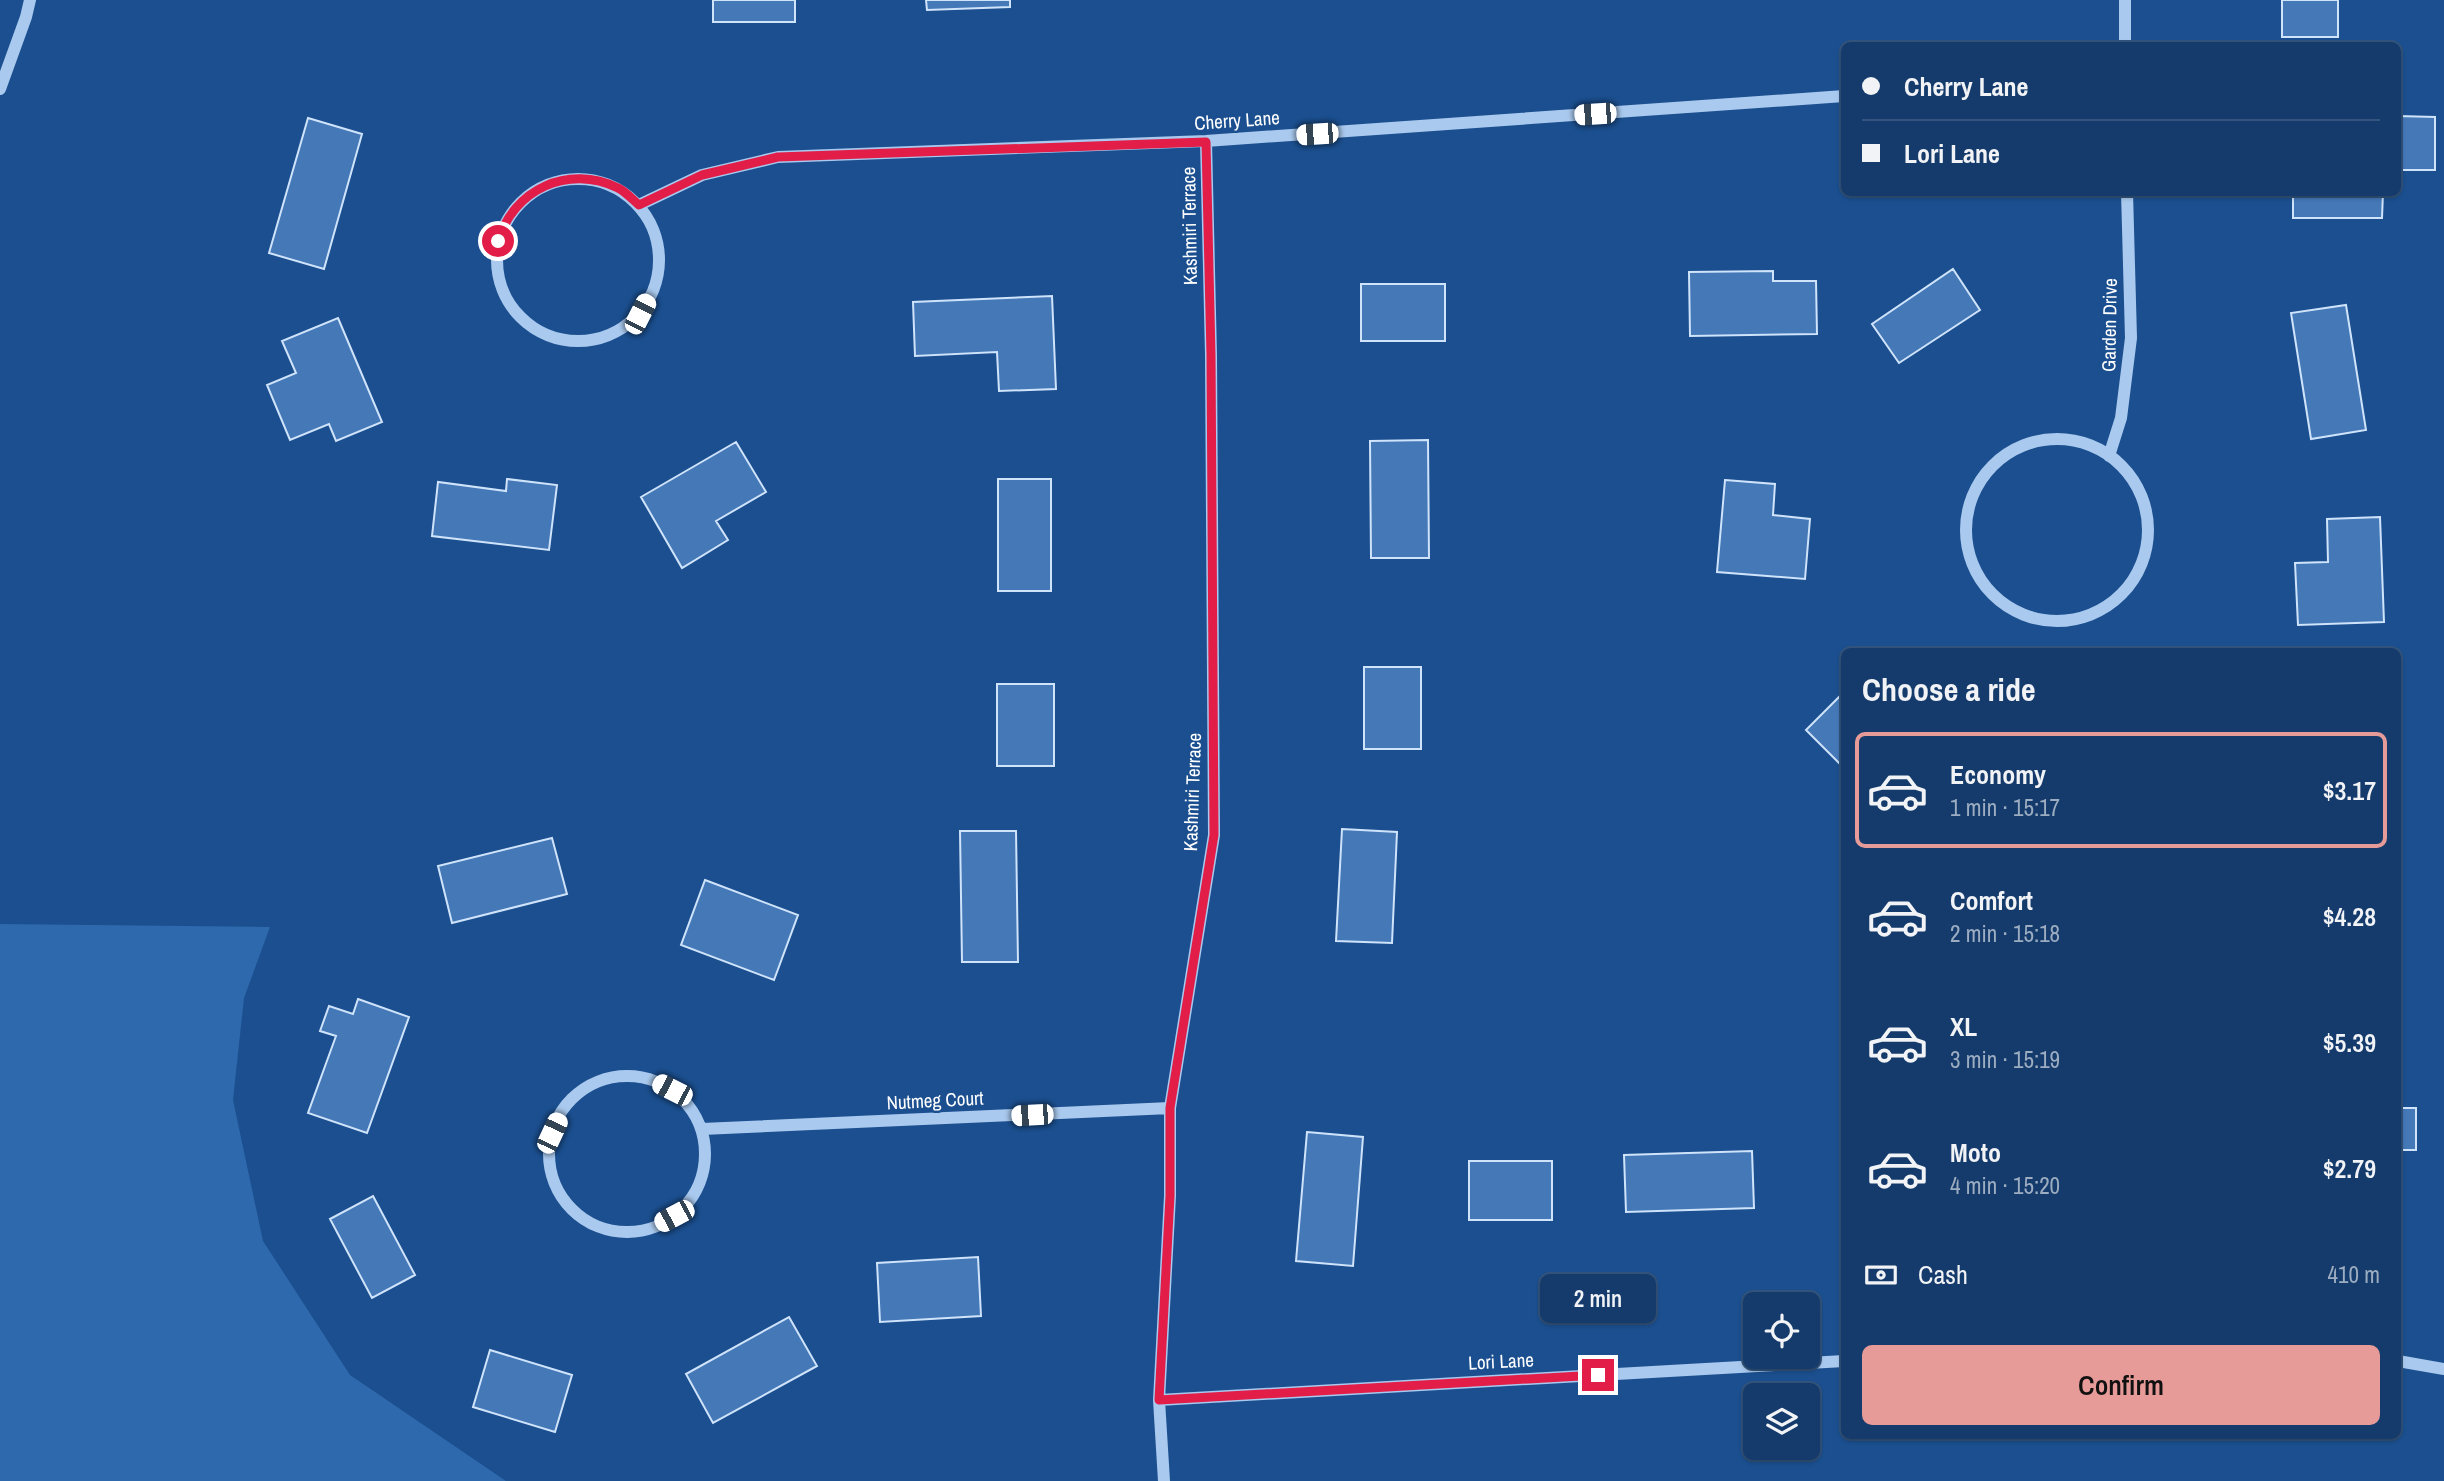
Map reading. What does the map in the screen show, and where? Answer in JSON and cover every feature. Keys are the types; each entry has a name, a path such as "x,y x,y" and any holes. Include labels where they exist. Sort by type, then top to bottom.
{"street":[{"path":"0,89 30,0"},
{"path":"2125,0 2125,42"},
{"name":"Cherry Lane","path":"639,205 702,175 778,157 1206,142 1841,96"},
{"name":"Kashmiri Terrace","path":"1164,1481 1159,1400 1170,1196 1170,1108 1214,835 1211,355 1206,142"},
{"path":"578,178 618,188 639,205 658,239 659,275 640,314 613,334 580,342 543,334 524,322 505,297 497,275 498,241 502,228 517,204 548,183 578,178"},
{"name":"Garden Drive","path":"2109,456 2121,418 2131,338 2127,196"},
{"path":"2062,440 2086,444 2109,456 2132,480 2146,512 2148,535 2144,558 2134,578 2119,596 2101,610 2080,619 2034,619 2013,610 1994,597 1979,578 1969,555 1965,530 1969,506 1979,483 1994,464 2015,450 2038,442 2062,440"},
{"path":"626,1076 650,1079 672,1090 690,1108 702,1129 706,1153 702,1177 697,1188 691,1199 674,1216 653,1228 629,1232 605,1229 594,1224 584,1219 566,1202 554,1181 549,1157 552,1133 562,1110 579,1092 601,1080 626,1076"},
{"name":"Nutmeg Court","path":"702,1129 1170,1108"},
{"name":"Lori Lane","path":"1159,1400 1841,1361"},
{"path":"2401,1362 2444,1369"}],"shaded area":[{"path":"0,924 270,927 244,998 233,1100 263,1241 350,1375 506,1481 0,1481"}],"building":[{"path":"713,0 795,0 795,22 713,22"},
{"path":"926,0 1010,0 1010,7 927,10"},
{"path":"2282,0 2338,0 2338,37 2282,37"},
{"path":"2401,116 2435,117 2435,170 2401,170"},
{"path":"308,118 362,134 324,269 269,253"},
{"path":"2293,196 2383,196 2382,218 2293,218"},
{"path":"1953,269 1980,310 1899,363 1872,324"},
{"path":"1773,271 1773,281 1816,281 1817,334 1690,336 1689,272"},
{"path":"1361,284 1445,284 1445,341 1361,341"},
{"path":"1052,296 1056,389 999,391 997,352 915,356 913,302"},
{"path":"2346,305 2366,430 2311,439 2291,313"},
{"path":"338,318 382,422 336,441 329,424 290,440 267,385 296,373 282,341"},
{"path":"1428,440 1429,558 1371,558 1370,441"},
{"path":"736,442 766,492 716,521 728,540 682,568 641,497"},
{"path":"507,479 557,485 549,550 432,536 438,482 506,491"},
{"path":"998,479 1051,479 1051,591 998,591"},
{"path":"1725,480 1775,484 1773,515 1810,519 1805,579 1717,572"},
{"path":"2380,517 2384,622 2298,625 2295,563 2328,562 2327,519"},
{"path":"1364,667 1421,667 1421,749 1364,749"},
{"path":"997,684 1054,684 1054,766 997,766"},
{"path":"1841,695 1841,765 1806,730"},
{"path":"1342,829 1397,832 1392,943 1336,941"},
{"path":"960,831 1016,831 1018,962 962,962"},
{"path":"552,838 567,894 452,923 438,866"},
{"path":"705,880 798,915 774,980 681,945"},
{"path":"358,999 409,1017 367,1133 308,1113 336,1036 320,1031 329,1006 353,1014"},
{"path":"2401,1108 2416,1108 2416,1150 2401,1150"},
{"path":"1307,1132 1363,1137 1353,1266 1296,1261"},
{"path":"1840,1139 1841,1139 1841,1197"},
{"path":"1752,1151 1754,1208 1626,1212 1624,1155"},
{"path":"1469,1161 1552,1161 1552,1220 1469,1220"},
{"path":"373,1196 415,1275 372,1298 330,1219"},
{"path":"978,1257 981,1316 880,1322 877,1263"},
{"path":"789,1317 817,1366 713,1423 686,1374"},
{"path":"490,1350 572,1375 555,1432 473,1407"}],"route":[{"path":"498,241 502,228 517,204 548,183 578,178 618,188 639,205 702,175 778,157 1206,142 1211,355 1214,835 1170,1108 1170,1196 1159,1400 1598,1375"}]}
